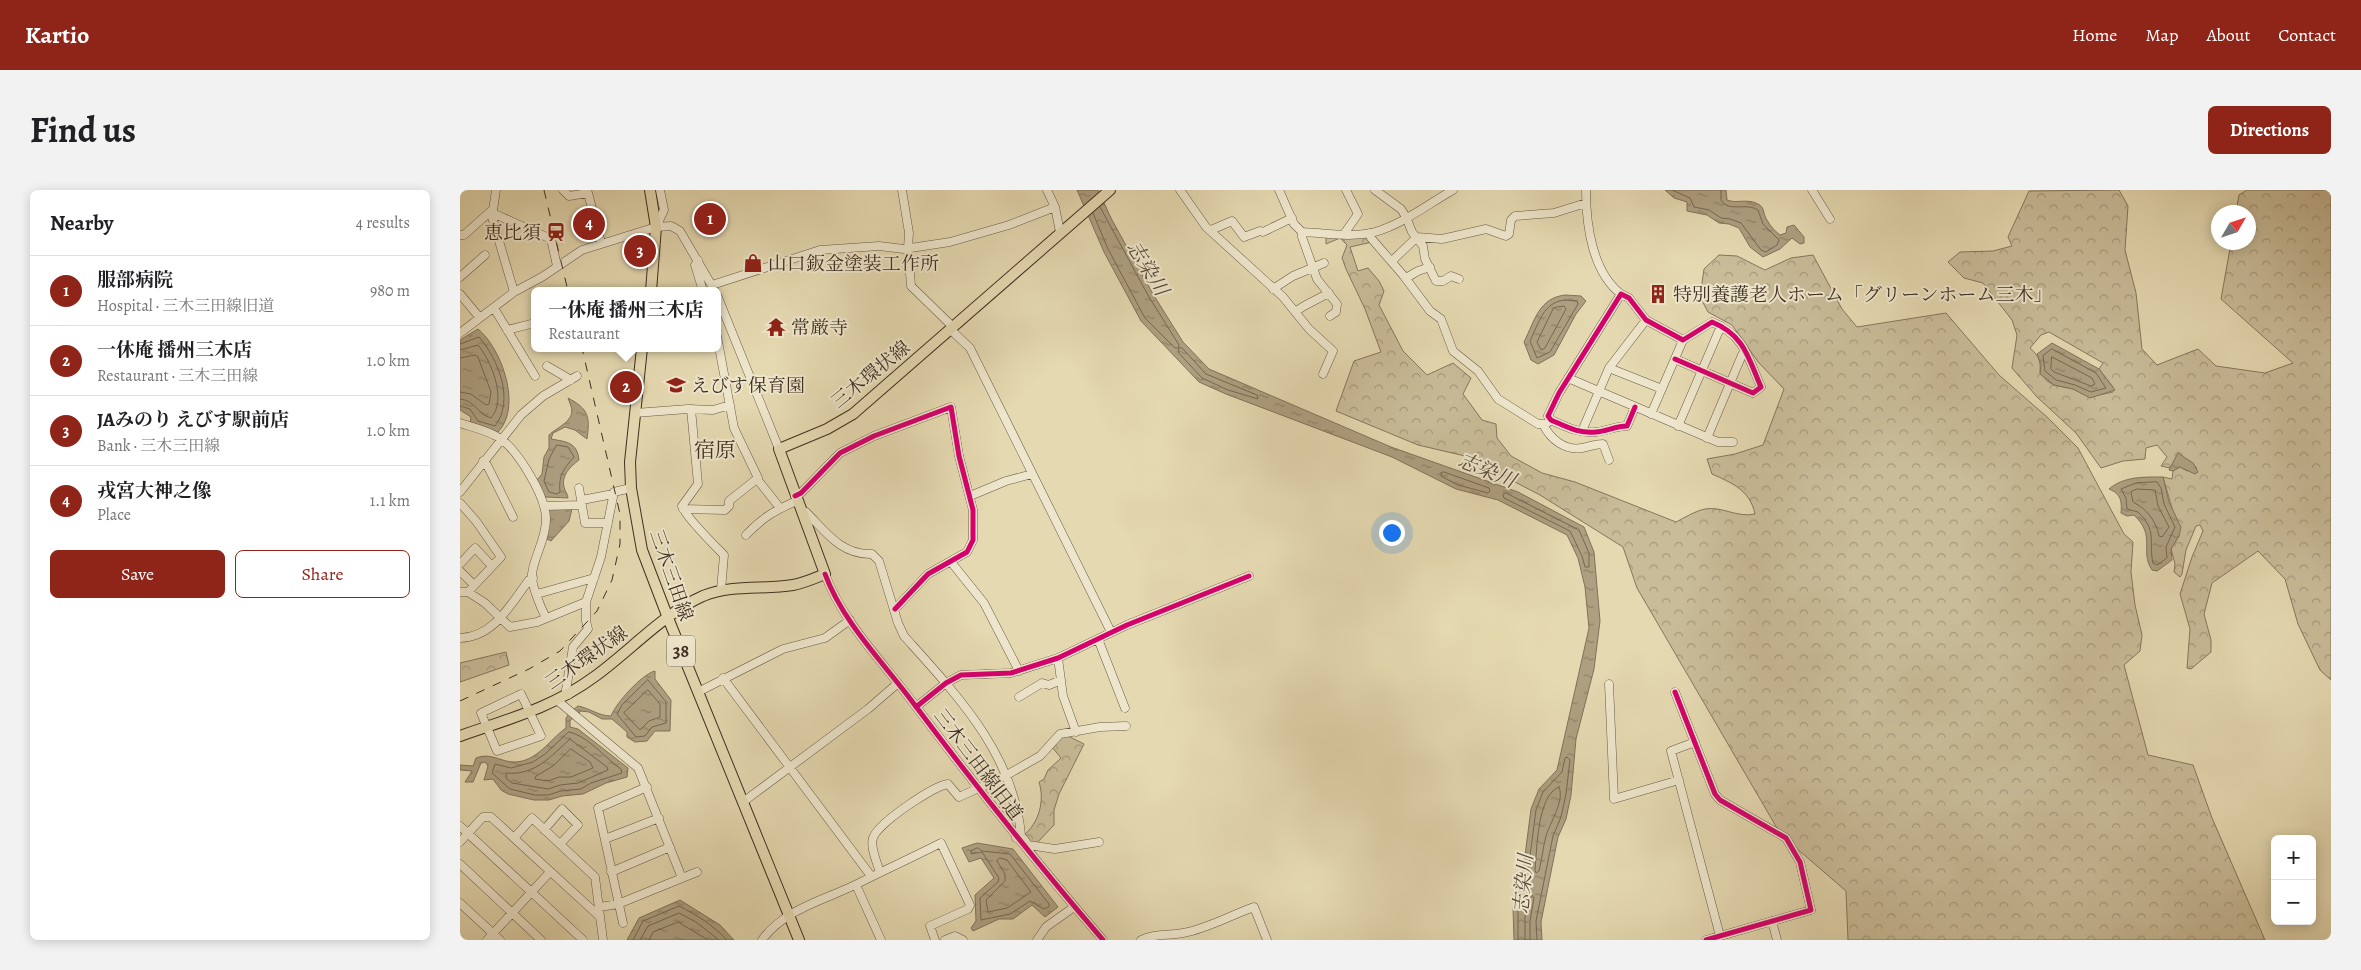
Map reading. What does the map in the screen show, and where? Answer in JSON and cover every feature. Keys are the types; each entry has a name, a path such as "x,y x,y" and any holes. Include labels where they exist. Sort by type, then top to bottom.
{"main road":[{"path":"650,190 656,227 651,287"},
{"name":"三木環状線","path":"779,449 827,429 853,414 1110,190"},
{"name":"三木三田線","path":"642,352 630,462 631,488 642,550 799,940"},
{"path":"779,449 825,574"},
{"name":"三木環状線","path":"460,736 558,701 594,677 691,602 721,590 747,586 794,585 825,574"}],"street":[{"path":"496,190 494,212 514,292"},
{"path":"563,190 569,196 588,193 601,243"},
{"path":"656,227 664,210 660,190"},
{"path":"902,190 909,233 908,248 911,286 970,348 1111,632"},
{"path":"1047,190 1055,207 1060,232"},
{"path":"1180,190 1194,212 1211,230 1273,289 1333,351 1323,374"},
{"path":"1279,190 1292,218 1302,232 1317,278 1330,293 1337,308 1330,316"},
{"path":"1344,234 1358,214 1346,190"},
{"path":"1375,190 1382,198 1401,209 1423,246 1425,259 1436,281 1443,281 1451,276 1459,279"},
{"path":"1302,232 1370,233 1406,217 1453,190"},
{"path":"1586,190 1586,204 1598,264 1615,289 1629,298 1646,320 1683,340"},
{"path":"1822,190 1814,193 1830,219"},
{"path":"1392,261 1416,237 1442,239 1486,229 1506,236 1509,234 1511,220 1516,216 1554,213 1586,204"},
{"path":"717,287 820,250 879,246 908,248 978,234 1055,207"},
{"path":"460,235 464,235 494,212"},
{"path":"494,212 551,239 558,266"},
{"path":"1211,230 1232,221 1244,238 1260,231 1264,232 1292,218"},
{"path":"460,334 514,292 582,250 656,227 671,226 680,231 713,287"},
{"path":"1370,233 1371,238 1406,278 1430,311 1441,319 1453,351 1478,371 1498,399 1538,424 1547,422 1582,431 1598,432 1611,427 1627,426 1635,407"},
{"path":"460,277 485,256"},
{"path":"698,260 695,265 702,287"},
{"path":"1273,289 1312,266 1324,263"},
{"path":"1406,278 1430,267"},
{"path":"1296,312 1330,293"},
{"path":"1609,460 1602,444 1580,449 1566,447 1556,442 1547,422 1548,416 1568,378 1621,294"},
{"path":"460,295 480,318"},
{"path":"721,305 779,449"},
{"path":"494,308 535,376"},
{"path":"1582,431 1609,368 1646,320"},
{"path":"1651,414 1683,340 1712,322 1735,335 1745,351 1761,387 1753,392 1675,359"},
{"path":"507,330 531,324"},
{"path":"1678,426 1721,326"},
{"path":"1707,438 1745,351"},
{"path":"720,352 734,428 756,472 756,479 780,508"},
{"path":"460,492 518,418 543,396 574,378 547,366"},
{"path":"1609,368 1662,389"},
{"path":"1568,378 1707,438 1718,442 1733,442"},
{"path":"635,413 690,409 713,410 730,405"},
{"path":"746,535 760,520 796,499 840,454 874,436 952,408 959,456 970,496 973,540 967,552 928,574 895,608"},
{"path":"690,409 698,484 684,502 683,509 724,555 721,590"},
{"path":"460,423 497,436 528,472 540,491 545,506 546,519 543,543 532,578 546,618"},
{"path":"483,461 487,464 513,517"},
{"path":"970,496 1006,481 1032,474"},
{"path":"683,509 725,510 729,506 729,501 756,479"},
{"path":"579,488 585,524 608,523"},
{"path":"545,506 582,503 631,488"},
{"path":"568,695 566,690 573,647 588,629 586,602 608,523 613,494"},
{"path":"460,503 476,521 501,557 464,592 485,603 510,627 546,618 586,602"},
{"path":"802,513 806,512 837,543 857,554 872,554 876,557 883,569 904,636 946,683 986,734 1007,774 1015,796 1019,837 1028,845 1038,848 1055,849 1099,842"},
{"path":"460,564 475,548 492,566"},
{"path":"951,562 984,603 1019,671"},
{"path":"460,571 474,584"},
{"name":"三木三田線旧道","path":"825,574 834,598 978,789 1103,940"},
{"path":"916,707 946,683 961,675 995,675 1019,671 1058,658 1111,632 1249,576"},
{"path":"460,638 473,638 500,619 528,580 532,578"},
{"path":"537,594 594,578"},
{"path":"698,692 783,649 825,638 850,620"},
{"path":"1098,639 1125,708"},
{"path":"1058,658 1063,696 1076,732"},
{"path":"723,678 871,876"},
{"path":"1019,697 1042,683 1049,684 1061,680"},
{"path":"743,802 868,708 898,683"},
{"path":"1609,684 1614,799 1679,780"},
{"path":"1675,692 1715,794 1720,800 1786,838 1793,847 1800,862 1811,910 1706,940"},
{"path":"521,694 541,736 497,751 487,727 481,713 521,694"},
{"path":"558,701 638,768 682,878"},
{"path":"880,872 872,843 873,836 884,825 942,785 948,784 959,797 1040,756 1060,734 1100,727 1126,726"},
{"path":"1695,742 1671,750 1720,936"},
{"path":"623,923 598,808 647,787"},
{"path":"544,830 562,809 578,825 560,844"},
{"path":"460,842 484,817 491,816 600,917"},
{"path":"514,838 532,818 595,876 603,940"},
{"path":"605,839 659,818"},
{"path":"460,826 582,940"},
{"path":"762,940 768,931 820,898 856,884 941,843 970,905 968,909 930,926 935,940"},
{"path":"611,872 670,847"},
{"path":"460,864 541,940"},
{"path":"487,940 550,872"},
{"path":"600,907 618,904 697,872"},
{"path":"856,884 881,940"},
{"path":"460,903 500,940"},
{"path":"1141,940 1150,935 1182,934 1254,906 1267,940"},
{"path":"1036,940 1046,927 1074,907"},
{"path":"1772,922 1777,940"},
{"path":"945,940 955,936 963,940"}],"green space":[{"path":"2119,190 2128,206 2125,250 2136,293 2142,349 2157,365 2198,349 2216,366 2265,373 2293,363 2221,299 2230,250 2256,250 2256,205 2237,205 2239,195 2247,190 2331,190 2331,680 2320,670 2298,624 2285,579 2258,551 2212,583 2204,614 2211,640 2211,652 2191,669 2187,668 2190,629 2180,594 2203,531 2200,525 2196,526 2186,550 2180,577 2174,572 2175,564 2171,549 2179,536 2163,477 2172,479 2173,471 2180,467 2187,471 2197,468 2178,454 2170,468 2161,466 2167,457 2157,445 2146,448 2145,459 2123,461 2101,468 2076,433 2037,397 2012,368 2017,335 2012,320 1983,283 1964,278 1948,262 1960,252 1993,251 2012,246 2008,237 2029,191","holes":["2049,332 2103,363 2099,369 2113,387 2113,392 2090,397 2073,389 2054,385 2047,381 2040,372 2038,358 2030,348 2041,335"]},
{"path":"1326,235 1368,236 1372,242 1350,247 1358,271 1368,268 1379,281 1384,291 1379,305 1403,351 1427,375 1453,363 1471,378 1463,394 1482,420 1496,424 1497,438 1511,456 1542,473 1575,482 1676,522 1705,509 1718,509 1748,515 1755,514 1749,499 1739,488 1712,474 1707,459 1735,454 1763,445 1784,389 1759,363 1732,325 1708,312 1700,297 1704,269 1719,255 1737,256 1765,270 1791,258 1813,255 1842,309 1857,327 1946,313 1999,375 2047,417 2078,448 2124,534 2133,542 2131,572 2135,605 2142,635 2140,651 2124,665 2148,755 2193,765 2212,818 2265,940 1848,940 1846,891 1781,835 1637,588 1623,547 1540,495 1465,456 1418,445 1336,411 1354,361 1381,352 1365,309 1342,258 1347,245 1340,238 1326,244"},
{"path":"506,652 509,665 460,682 460,663"},
{"path":"1068,736 1084,744 1059,794 1054,810 1054,825 1035,845 1030,844 1023,836 1029,831 1037,818 1041,804 1039,782 1044,779 1048,770 1061,758 1052,747 1061,737"}],"water":[{"name":"志染川","path":"1077,190 1098,190 1112,220 1153,294 1183,342 1209,369 1391,447 1518,492 1584,527 1594,552 1600,621 1594,669 1576,739 1571,795 1566,819 1558,837 1541,922 1542,940 1514,940 1513,908 1521,886 1531,809 1539,789 1557,770 1589,628 1585,587 1578,558 1567,535 1498,500 1456,489 1392,457 1199,382 1141,321 1104,252"},
{"path":"1665,190 1726,190 1727,200 1750,201 1760,205 1774,230 1780,235 1786,233 1787,227 1794,225 1804,237 1804,243 1800,244 1792,238 1780,249 1763,257 1750,247 1739,228 1719,223 1707,215 1687,211 1687,202 1674,198"},
{"path":"1565,295 1581,296 1586,301 1576,314 1554,355 1538,364 1531,360 1524,342 1535,318 1544,305 1556,297"},
{"path":"478,329 495,350 506,379 509,394 505,422 497,433 470,424 471,417 460,410 460,340"},
{"path":"2052,343 2099,369 2115,390 2090,398 2073,389 2054,385 2040,374 2041,364 2037,354"},
{"path":"568,398 580,406 586,414 588,419 587,439 575,430 565,427 553,433 551,439 566,442 573,446 579,460 565,475 563,483 568,498 545,497 537,480 542,474 544,457 549,448 549,435 571,416 572,411"},
{"path":"2178,453 2193,463 2198,472 2195,474 2180,467 2173,471 2169,470"},
{"path":"2163,477 2169,502 2181,527 2179,536 2171,549 2172,560 2157,571 2152,570 2148,563 2145,530 2141,523 2134,515 2127,516 2121,513 2120,498 2109,489 2128,479"},
{"path":"550,508 572,509 569,521 551,541 547,539 548,510"},
{"path":"655,671 655,679 671,700 670,731 655,731 647,741 635,742 627,737 627,732 612,719 602,719 589,712 581,711 578,714 573,710 578,706 602,715 611,716 630,690 643,677"},
{"path":"569,714 573,717 570,721 570,727 578,729 628,768 627,777 606,783 583,794 562,796 549,800 534,800 508,794 501,790 493,779 484,780 488,766 485,762 481,763 473,782 465,782 472,771 460,770 460,765 473,766 476,758 481,756 514,762 529,758 542,750 566,728 566,718"},
{"path":"977,843 1013,849 1058,907 1045,917 1032,905 1013,919 999,919 973,931 971,928 976,921 975,895 994,878 981,858 969,862 962,848"},
{"path":"680,900 720,925 734,940 627,940 639,918"}],"railway":[{"path":"544,190 567,287"},
{"path":"460,701 529,669 560,651 597,611 612,580 620,544 620,514 583,352"}],"cycle path":[{"path":"1635,407 1627,426 1596,432 1572,429 1551,420 1548,416 1559,393 1621,294 1629,298 1646,320 1683,340 1712,322 1723,327 1744,348 1761,387 1753,393 1675,359"},
{"path":"795,496 801,493 840,453 874,436 951,407 959,456 973,510 973,540 967,552 928,574 895,609"},
{"path":"825,574 841,607 862,638 1004,820 1103,940"},
{"path":"916,707 946,683 961,675 1011,673 1058,658 1127,625 1249,576"},
{"path":"1675,692 1715,794 1720,800 1786,838 1800,862 1811,910 1706,940"}],"place":[{"name":"服部病院","path":"710,219"},
{"name":"戎宮大神之像","path":"589,224"},
{"name":"恵比須","path":"556,232"},
{"name":"JAみのり えびす駅前店","path":"640,251"},
{"name":"山口鈑金塗装工作所","path":"753,263"},
{"name":"特別養護老人ホーム「グリーンホーム三木」","path":"1658,294"},
{"name":"常厳寺","path":"776,327"},
{"name":"えびす保育園","path":"676,385"},
{"name":"一休庵 播州三木店","path":"626,387"}],"district":[{"name":"宿原","path":"715,450"}]}
